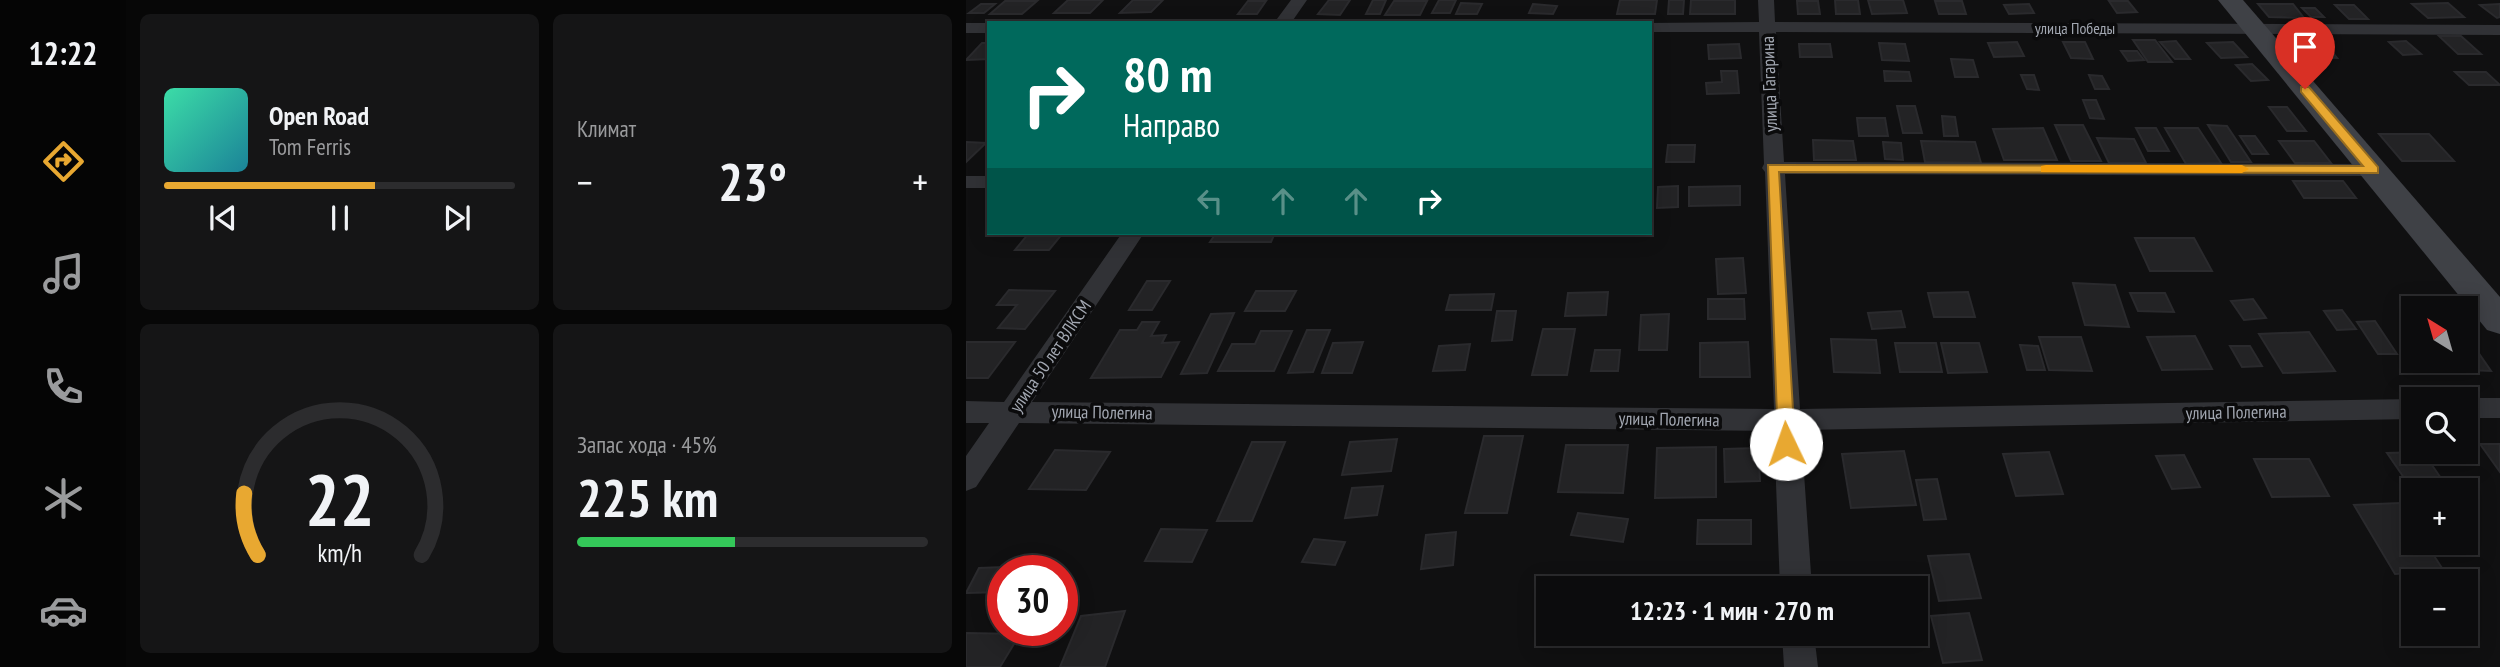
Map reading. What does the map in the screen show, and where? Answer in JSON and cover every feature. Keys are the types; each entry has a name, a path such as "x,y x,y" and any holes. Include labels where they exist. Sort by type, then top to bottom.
{"street":[{"path":"1283,21 1299,0"},
{"name":"улица Гагарина","path":"1766,0 1772,168 1795,576"},
{"path":"2230,0 2500,321"},
{"name":"улица Победы","path":"1652,27 2500,30"},
{"path":"966,28 987,28"},
{"path":"1772,168 2373,170"},
{"path":"966,182 987,182"},
{"name":"улица 50 лет ВЛКСМ","path":"966,479 1132,235"},
{"path":"2478,408 2500,408"},
{"name":"улица Полегина","path":"966,412 1785,420 2401,409"},
{"path":"1799,646 1801,667"}],"building":[{"path":"1068,0 1103,0 1090,13 1054,13"},
{"path":"1133,0 1163,0 1151,12 1120,13"},
{"path":"1329,0 1350,0 1340,15 1318,14"},
{"path":"1373,0 1386,0 1380,14 1366,14"},
{"path":"1439,0 1456,0 1450,13 1432,13"},
{"path":"1620,0 1657,0 1655,14 1617,14"},
{"path":"1669,0 1684,0 1683,14 1668,14"},
{"path":"1691,0 1735,0 1735,14 1690,14"},
{"path":"1835,0 1858,0 1860,14 1836,14"},
{"path":"1868,0 1903,0 1907,13 1872,14"},
{"path":"1005,1 1037,1 1022,14 990,14"},
{"path":"1248,1 1266,1 1257,14 1238,14"},
{"path":"1394,1 1427,1 1420,15 1385,15"},
{"path":"1797,1 1818,1 1820,14 1798,14"},
{"path":"1935,1 1962,1 1966,14 1939,14"},
{"path":"2109,1 2128,1 2137,12 2117,13"},
{"path":"1461,3 1482,4 1477,14 1456,14"},
{"path":"2448,3 2464,17 2428,18 2412,4"},
{"path":"981,4 995,4 984,13 969,13"},
{"path":"1533,4 1557,6 1553,14 1529,13"},
{"path":"2029,4 2034,13 2009,14 2004,5"},
{"path":"2258,4 2293,4 2304,18 2269,17"},
{"path":"2500,4 2500,17 2497,18 2480,5"},
{"path":"2335,5 2354,5 2368,19 2349,19"},
{"path":"2302,8 2315,8 2324,17 2311,17"},
{"path":"2439,36 2461,36 2481,54 2458,54"},
{"path":"2133,40 2155,40 2172,62 2148,62"},
{"path":"2176,41 2190,59 2175,59 2160,42"},
{"path":"2406,41 2421,54 2403,55 2389,42"},
{"path":"2017,42 2024,56 1994,57 1988,43"},
{"path":"2063,42 2085,42 2093,59 2071,58"},
{"path":"2233,42 2247,57 2221,58 2207,43"},
{"path":"2300,42 2324,42 2337,58 2313,57"},
{"path":"982,43 987,43 987,59 966,60"},
{"path":"1879,43 1905,44 1909,61 1882,60"},
{"path":"1739,44 1741,58 1709,59 1708,45"},
{"path":"1799,44 1830,44 1832,57 1800,57"},
{"path":"2121,51 2137,51 2144,60 2128,61"},
{"path":"1951,59 1973,60 1978,77 1955,77"},
{"path":"2252,64 2268,80 2251,81 2236,65"},
{"path":"1721,71 1737,71 1739,93 1707,94 1706,83 1722,82"},
{"path":"1884,71 1909,72 1911,81 1885,81"},
{"path":"2455,72 2486,72 2500,85 2469,85"},
{"path":"2021,75 2034,75 2039,90 2027,89"},
{"path":"2089,75 2102,76 2109,89 2095,89"},
{"path":"2083,100 2096,100 2104,119 2090,118"},
{"path":"1897,106 1915,106 1922,133 1903,133"},
{"path":"2269,107 2287,107 2306,131 2287,131"},
{"path":"1942,116 1955,117 1958,136 1944,136"},
{"path":"1857,118 1885,118 1888,136 1859,136"},
{"path":"2055,125 2083,125 2101,161 2071,161"},
{"path":"2208,125 2227,126 2251,162 2231,162"},
{"path":"2043,128 2057,160 2004,160 1993,129"},
{"path":"2136,128 2156,128 2169,151 2148,151"},
{"path":"2165,128 2198,128 2221,163 2186,164"},
{"path":"2379,134 2429,134 2454,161 2402,161"},
{"path":"2240,136 2255,136 2268,154 2252,154"},
{"path":"2097,138 2134,139 2146,163 2109,163"},
{"path":"1813,140 1853,141 1856,160 1814,160"},
{"path":"1921,141 1975,142 1981,163 1925,162"},
{"path":"2279,141 2314,141 2331,163 2295,163"},
{"path":"966,142 986,143 966,162"},
{"path":"1883,142 1901,143 1903,160 1885,159"},
{"path":"1668,145 1695,145 1694,162 1666,162"},
{"path":"2293,181 2343,181 2356,198 2304,198"},
{"path":"1678,186 1678,207 1657,208 1658,187"},
{"path":"1740,186 1740,205 1689,206 1689,187"},
{"path":"1027,235 1061,235 1049,250 1015,250"},
{"path":"1215,235 1274,235 1271,242 1210,242"},
{"path":"2135,238 2194,238 2212,271 2150,271"},
{"path":"1743,258 1746,293 1718,294 1716,259"},
{"path":"1147,281 1170,281 1152,310 1129,310"},
{"path":"2073,283 2115,285 2129,327 2085,325"},
{"path":"1009,290 1055,291 1025,329 998,328 1017,305 997,305"},
{"path":"1256,291 1296,291 1285,311 1245,311"},
{"path":"1608,292 1606,315 1565,316 1568,293"},
{"path":"1968,292 1975,317 1934,317 1928,293"},
{"path":"2130,293 2165,293 2174,312 2138,311"},
{"path":"1494,294 1491,310 1446,310 1450,295"},
{"path":"1708,299 1744,299 1745,319 1708,319"},
{"path":"2253,299 2266,318 2244,320 2231,301"},
{"path":"2342,310 2356,329 2337,330 2324,311"},
{"path":"1497,311 1516,311 1512,340 1492,341"},
{"path":"1901,311 1905,327 1872,329 1868,313"},
{"path":"1234,313 1207,373 1181,374 1211,314"},
{"path":"1669,314 1667,350 1639,350 1641,315"},
{"path":"2375,321 2397,354 2378,354 2357,322"},
{"path":"1142,322 1159,322 1151,336 1166,335 1162,343 1179,342 1161,377 1091,378 1120,330 1137,330"},
{"path":"1543,329 1575,329 1567,375 1532,375"},
{"path":"1307,330 1330,330 1313,372 1288,373"},
{"path":"1261,331 1292,331 1274,371 1218,371 1232,344 1255,344"},
{"path":"2309,332 2335,371 2283,373 2259,334"},
{"path":"2195,336 2212,369 2162,370 2147,337"},
{"path":"2039,337 2081,337 2092,371 2049,370"},
{"path":"1831,339 1876,340 1880,373 1834,372"},
{"path":"966,342 1015,342 988,378 966,378"},
{"path":"1363,342 1352,373 1322,373 1333,343"},
{"path":"1748,342 1750,377 1700,377 1700,343"},
{"path":"1895,343 1936,343 1942,372 1900,372"},
{"path":"1941,343 1979,343 1987,372 1948,373"},
{"path":"1470,344 1465,370 1433,371 1439,346"},
{"path":"2020,345 2038,346 2045,370 2027,370"},
{"path":"2230,346 2250,346 2262,366 2242,367"},
{"path":"1595,350 1620,350 1618,371 1591,371"},
{"path":"2478,352 2491,371 2478,370"},
{"path":"1484,436 1523,436 1507,513 1465,513"},
{"path":"1397,439 1391,471 1342,475 1350,442"},
{"path":"1252,442 1285,442 1252,521 1217,521"},
{"path":"2480,444 2500,444 2500,472"},
{"path":"1566,445 1628,445 1623,493 1558,492"},
{"path":"1716,447 1716,497 1655,498 1657,448"},
{"path":"1758,448 1760,481 1725,482 1724,449"},
{"path":"1055,450 1110,452 1086,490 1029,489"},
{"path":"1904,451 1916,505 1851,508 1842,454"},
{"path":"2049,452 2063,494 2016,496 2003,454"},
{"path":"2387,453 2401,453 2401,464 2431,464 2441,478 2404,478"},
{"path":"2184,455 2200,487 2172,489 2156,456"},
{"path":"2254,459 2309,459 2329,496 2272,497"},
{"path":"1937,479 1946,519 1924,520 1916,480"},
{"path":"1383,486 1377,515 1345,518 1352,488"},
{"path":"2400,503 2401,555 2434,555 2443,569 2401,569 2401,574 2395,574 2354,505"},
{"path":"1578,513 1628,519 1623,542 1571,535"},
{"path":"1698,520 1751,520 1751,544 1697,544"},
{"path":"1161,529 1207,530 1192,562 1145,561"},
{"path":"1456,532 1453,565 1421,569 1426,535"},
{"path":"1314,539 1345,542 1335,565 1302,562"},
{"path":"1969,554 1981,598 1939,601 1928,556"},
{"path":"979,568 987,568 987,592 966,593"},
{"path":"1125,611 1105,667 1060,667 1069,646 1078,646 1078,623 1081,616"},
{"path":"1969,613 1982,660 1943,663 1931,616"},
{"path":"966,633 987,633 987,646 1013,646 1000,667 966,667"}],"slow traffic":[{"path":"2046,169 2242,169"}],"route":[{"path":"1786,444 1772,168 2373,170 2305,89"}]}
